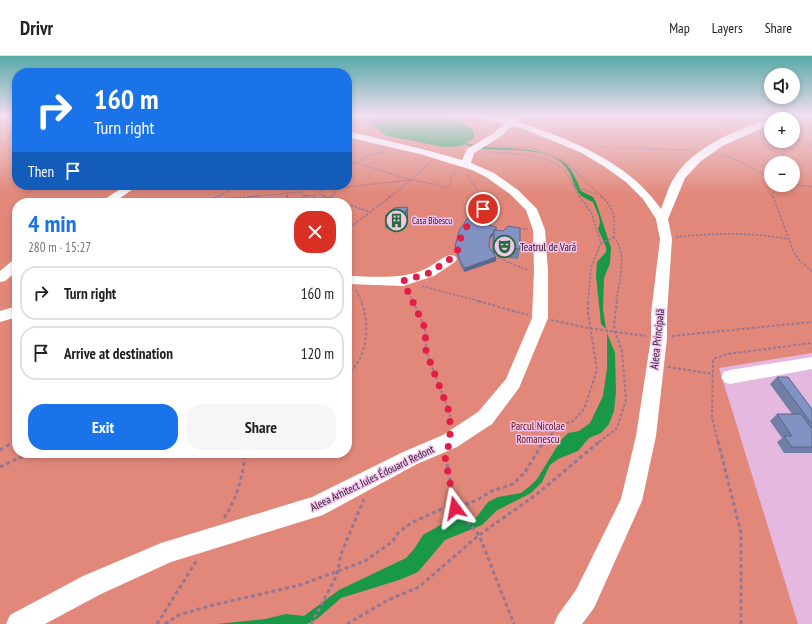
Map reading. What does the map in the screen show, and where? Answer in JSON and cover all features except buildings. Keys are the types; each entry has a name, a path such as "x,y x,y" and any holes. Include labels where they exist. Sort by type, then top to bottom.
{"street":[{"path":"390,143 437,156 467,162"},
{"path":"467,162 480,144 483,143"},
{"name":"Aleea Principală","path":"566,143 585,151 609,165 630,180 647,197 662,219 666,239 659,314 659,338 646,436 631,501 585,599 567,624"},
{"path":"662,219 668,210 671,194 681,176 695,160 723,143"},
{"path":"423,152 467,162"},
{"name":"Aleea Arhitect Jules Édouard Redont","path":"19,624 92,584 169,551 316,507 410,458 450,441 485,418 513,383 540,318 541,271 539,230 530,209 514,192 490,175 467,162"},
{"path":"113,198 126,190"},
{"path":"352,280 403,281 429,273 450,259"},
{"path":"0,278 12,268"},
{"path":"0,317 12,313"},
{"path":"730,377 812,363"}],"path":[{"path":"347,624 388,600 419,587 479,535 507,517 537,494 617,428 626,400 622,351 615,332 614,323 622,254 619,243 614,237 616,222 614,212 610,204 598,194 570,165 559,158 532,148 480,144"},
{"path":"597,147 710,151 741,162 764,175"},
{"path":"352,165 369,155 389,151"},
{"path":"352,226 411,180 437,156"},
{"path":"352,162 411,180 434,184 446,188 450,185 453,174 467,162"},
{"path":"467,162 469,179 482,197 483,209 481,213 470,222"},
{"path":"352,187 411,180"},
{"path":"572,185 598,194"},
{"path":"800,185 812,187"},
{"path":"216,198 230,190"},
{"path":"301,198 304,196 314,196 319,194 321,190"},
{"path":"319,194 330,198 336,190"},
{"path":"233,198 300,192 304,196"},
{"path":"774,192 772,199 794,253 801,262 812,271"},
{"path":"286,193 288,198"},
{"path":"352,206 370,212"},
{"path":"514,230 539,230"},
{"path":"666,239 714,232 742,232 788,239"},
{"path":"601,244 614,237"},
{"path":"492,253 516,266 541,271"},
{"path":"493,260 500,258"},
{"path":"403,281 425,328 426,351 450,414 450,441 445,457 455,508 479,535 514,624"},
{"path":"352,284 358,293 366,319 362,354 352,372"},
{"path":"659,338 812,322"},
{"path":"741,624 741,533 712,417 713,359 727,354 812,343"},
{"path":"655,365 730,377"},
{"path":"0,450 12,442"},
{"path":"0,467 19,458"},
{"path":"212,538 232,505 242,476 244,458"},
{"path":"311,624 337,575 341,554 364,498"},
{"path":"157,624 198,559"}],"green space":[{"name":"Parcul Nicolae Romanescu","path":"0,143 12,143 12,190 352,190 352,143 764,143 764,148 800,148 800,143 812,143 812,353 719,368 798,624 0,624"}],"shaded area":[{"path":"421,143 467,143 477,146 530,150 543,153 523,150 482,149 464,144 462,146 444,147"},
{"path":"553,157 566,164 573,173 581,191 593,197 611,248 610,263 604,278 603,309 606,329 601,324 596,276 597,262 606,252 606,247 598,229 600,222 593,202 579,194 569,172 561,162"},
{"path":"607,333 615,353 616,392 614,411 609,424 601,433 589,438 578,451 558,459 550,465 542,482 531,493 496,511 482,525 445,540 418,572 399,580 341,598 317,619 307,624 217,624 265,619 286,614 304,616 339,590 406,558 423,535 451,519 475,519 488,502 498,497 521,493 537,479 561,440 568,433 579,431 590,423 603,396 607,368"}],"place":[{"name":"Casa Bibescu","path":"397,221"},
{"name":"Teatrul de Vară","path":"505,247"}],"route":[{"path":"455,508 445,457 450,441 450,414 426,351 425,328 403,281 429,273 450,259 457,252 458,244 469,223 481,213 483,209"}]}
